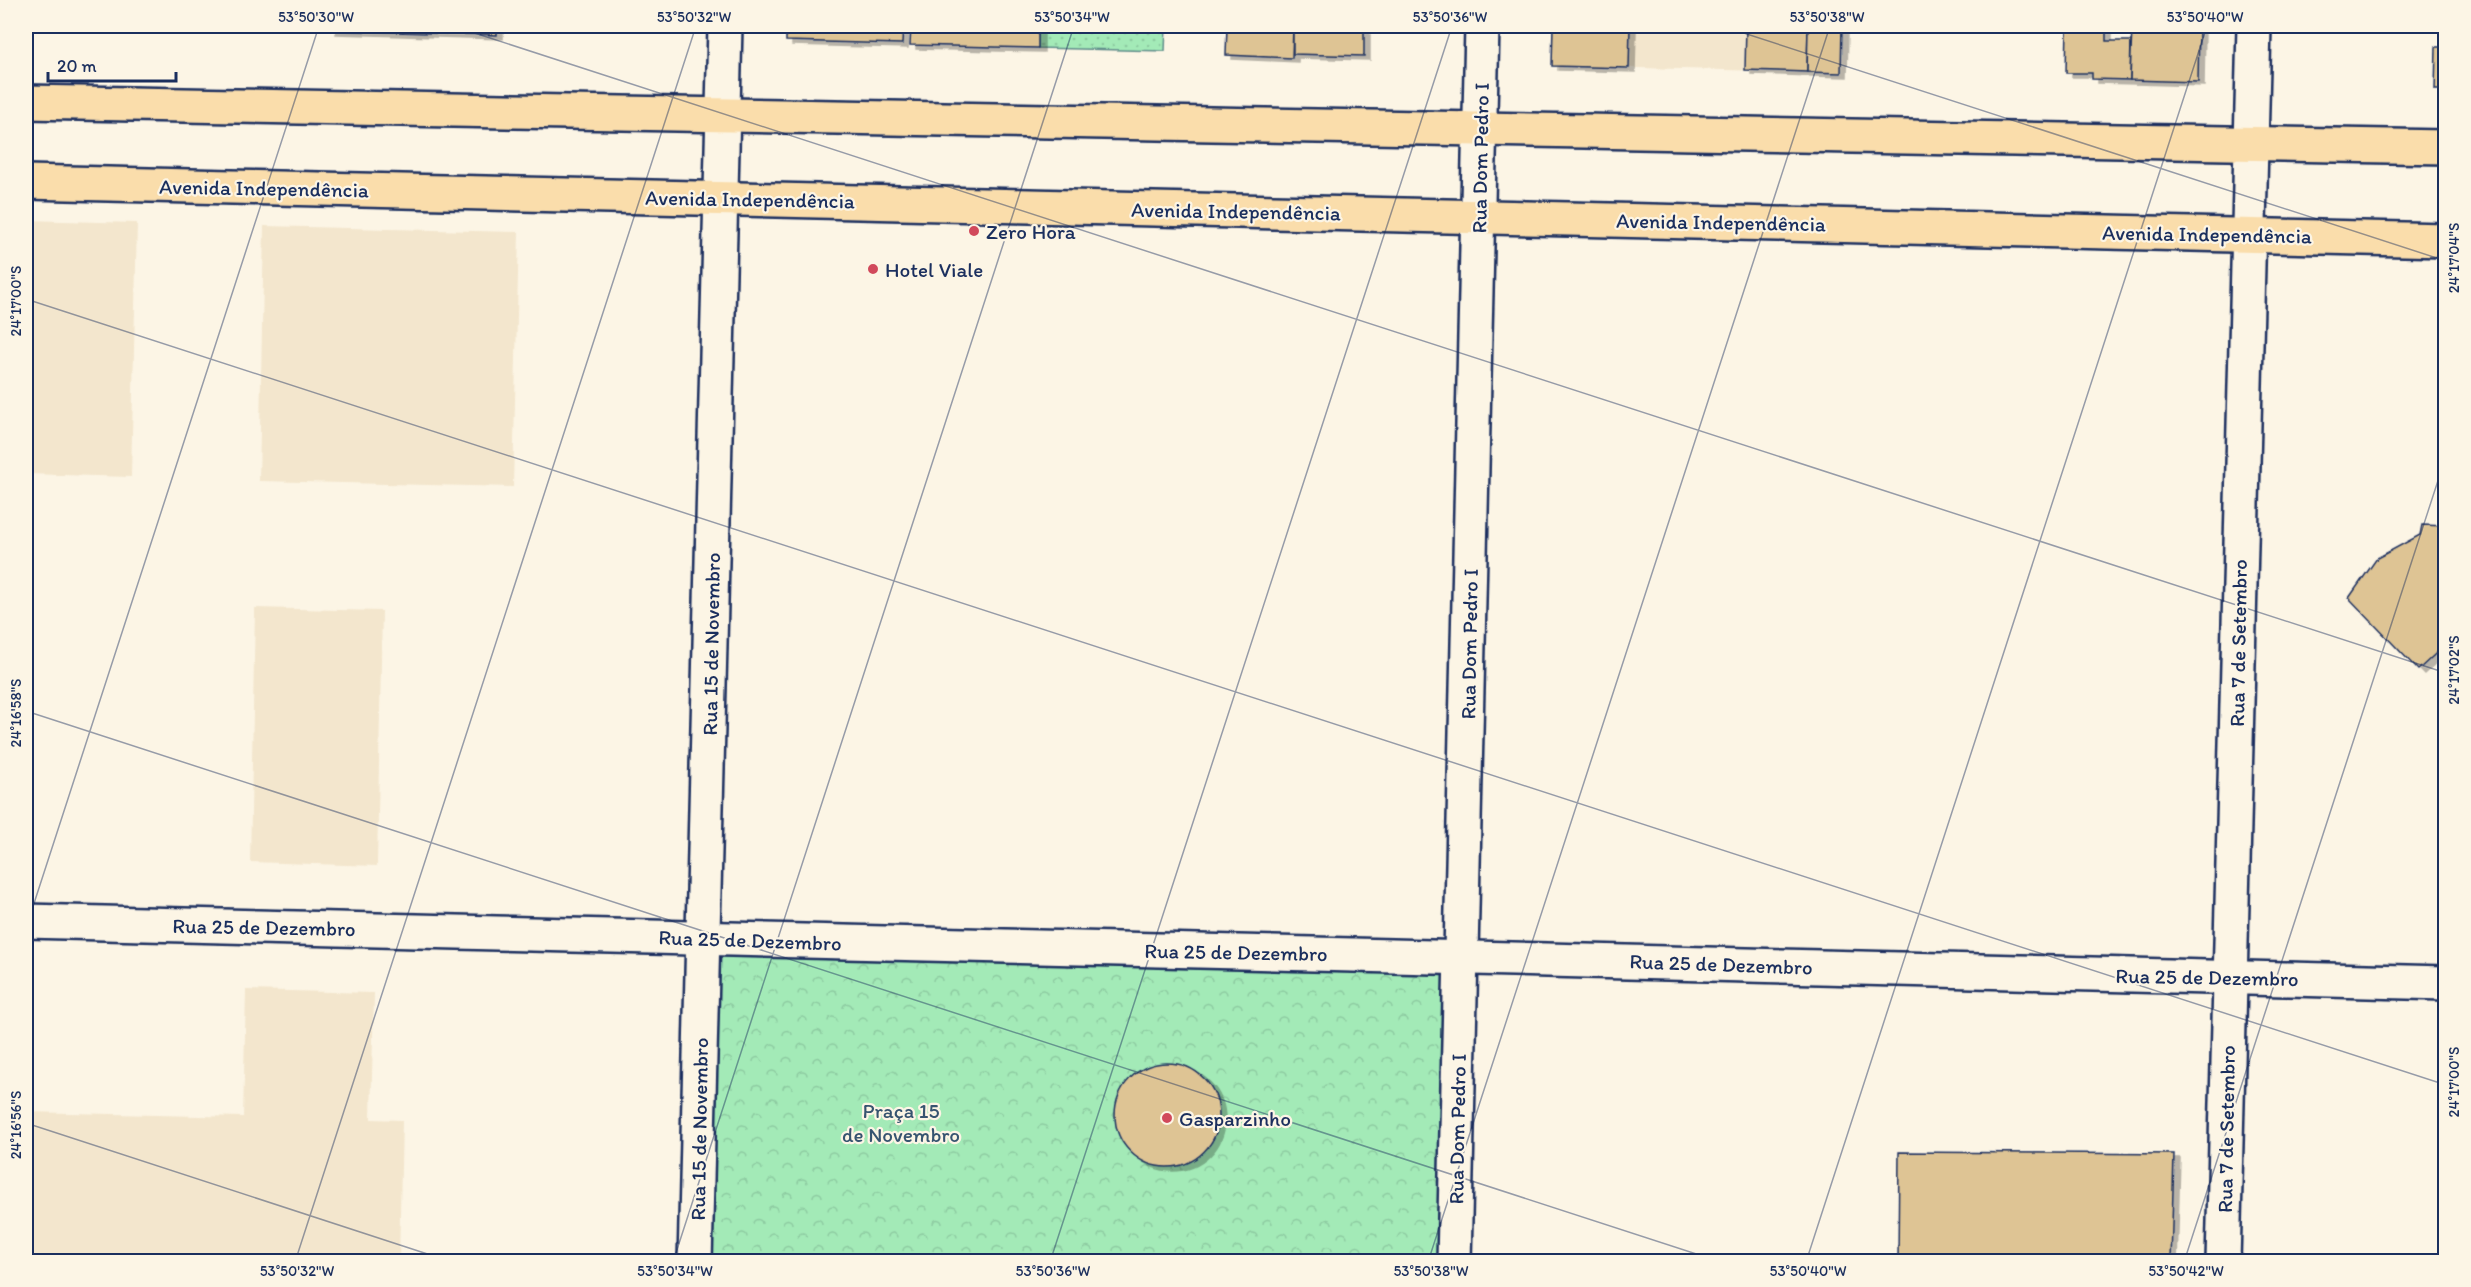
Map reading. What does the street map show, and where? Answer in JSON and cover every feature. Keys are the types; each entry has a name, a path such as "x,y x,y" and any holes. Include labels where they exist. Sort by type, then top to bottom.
{"main road":[{"path":"26,102 2445,147"},
{"name":"Avenida Independência","path":"26,182 2445,240"}],"street":[{"name":"Rua 15 de Novembro","path":"695,1262 725,26"},
{"name":"Rua Dom Pedro I","path":"1454,1262 1482,26"},
{"name":"Rua 7 de Setembro","path":"2223,1262 2254,26"},
{"name":"Rua 25 de Dezembro","path":"26,921 2445,983"}],"shaded area":[{"path":"1553,26 1808,26 1807,72 1552,66"},
{"path":"26,220 137,223 131,477 26,474"},
{"path":"264,226 519,232 513,487 259,481"},
{"path":"255,608 382,611 377,866 250,862"},
{"path":"246,990 374,993 371,1119 402,1120 399,1261 26,1261 26,1112 243,1117"}],"green space":[{"path":"1038,26 1166,26 1165,51 1038,48"},
{"name":"Praça 15 de Novembro","path":"704,938 1462,958 1454,1261 695,1262"}],"building":[{"path":"330,26 497,26 497,35 330,30"},
{"path":"786,26 903,26 902,44 786,41"},
{"path":"911,26 1038,26 1038,48 910,45"},
{"path":"1227,26 1293,26 1292,58 1226,55"},
{"path":"1293,26 1364,26 1364,56 1293,54"},
{"path":"1553,26 1630,26 1629,68 1552,66"},
{"path":"1746,26 1808,26 1807,72 1745,70"},
{"path":"1808,26 1842,26 1841,73 1807,72"},
{"path":"2067,26 2132,26 2131,28 2106,27 2106,41 2131,41 2130,80 2092,79 2092,73 2066,73"},
{"path":"2132,26 2199,26 2198,82 2130,80"},
{"path":"2436,47 2446,47 2446,90 2435,90"},
{"path":"2422,525 2446,526 2446,644 2418,670 2349,598 2377,558 2420,535"},
{"name":"Gasparzinho","path":"1167,1063 1187,1067 1204,1078 1215,1095 1219,1115 1215,1135 1204,1152 1187,1163 1167,1167 1147,1163 1130,1152 1119,1135 1115,1115 1119,1095 1130,1078 1147,1067"},
{"path":"1899,1152 2174,1154 2171,1262 1898,1262"}],"place":[{"name":"Zero Hora","path":"974,231"},
{"name":"Hotel Viale","path":"873,269"},
{"name":"Gasparzinho","path":"1167,1118"}]}
